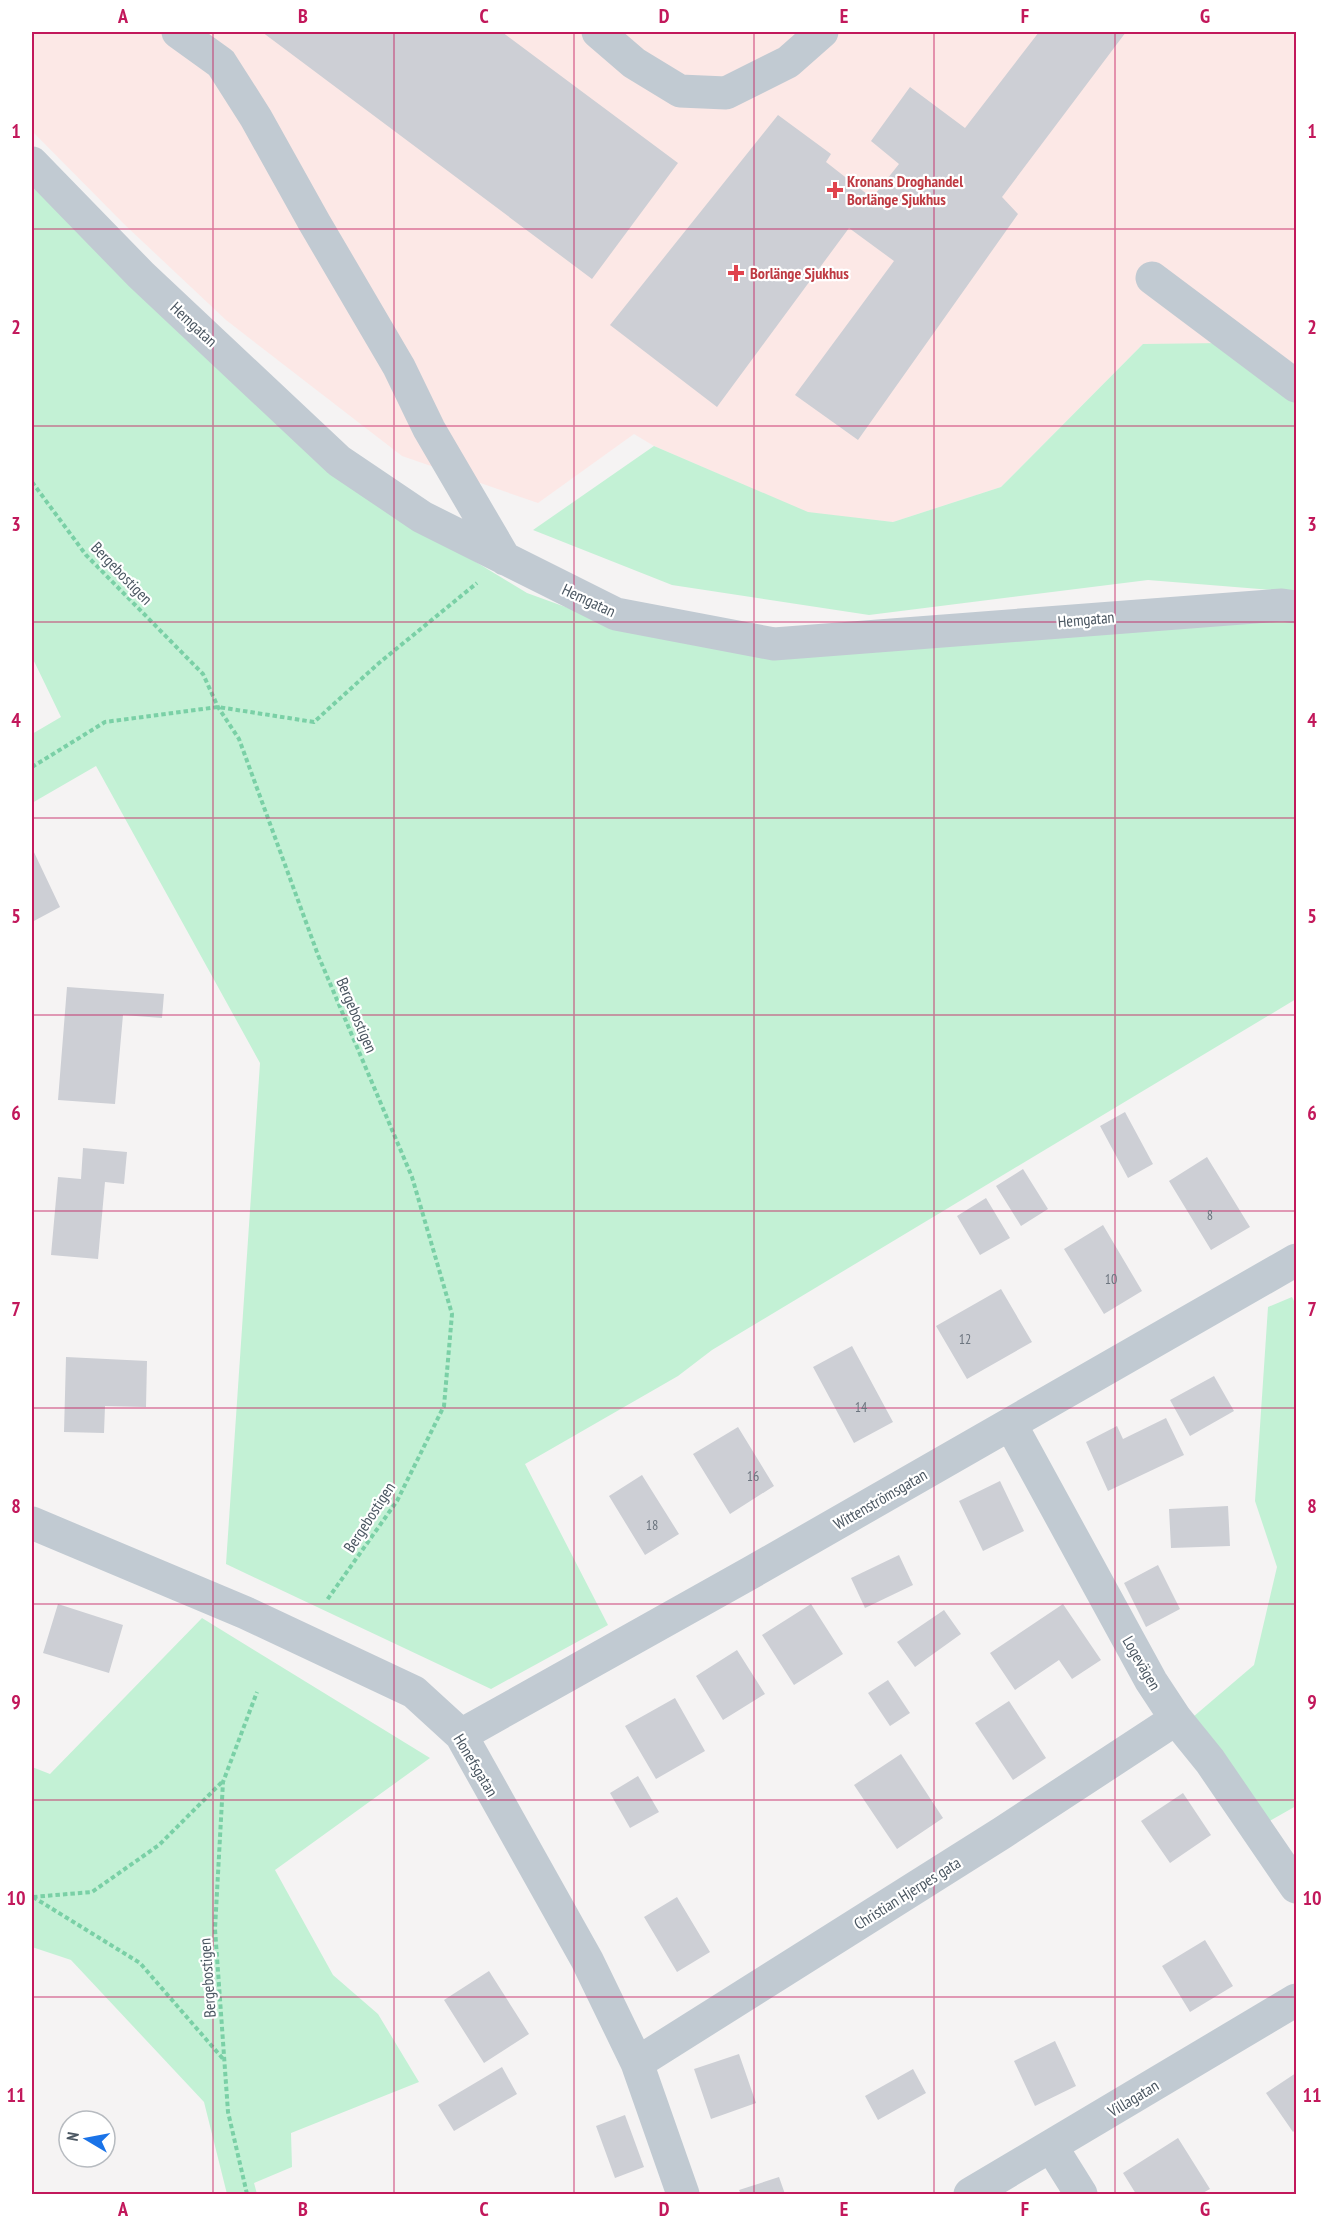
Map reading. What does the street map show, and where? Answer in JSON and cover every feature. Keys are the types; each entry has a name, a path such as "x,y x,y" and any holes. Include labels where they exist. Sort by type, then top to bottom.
{"street":[{"path":"178,32 221,63 256,118 399,367 429,429 505,559"},
{"path":"598,32 634,63 680,91 726,93 788,62 822,32"},
{"name":"Hemgatan","path":"32,163 141,275 339,461 422,517 616,614 774,644 1127,615 1282,605 1296,607"},
{"path":"1152,278 1296,386"},
{"name":"Wittenströmsgatan","path":"461,1735 1011,1425 1296,1260"},
{"name":"Logevägen","path":"1011,1425 1151,1681 1176,1719 1210,1761 1296,1887"},
{"name":"Honefsgatan","path":"32,1523 246,1613 414,1692 461,1735 587,1960 637,2063 683,2194"},
{"name":"Christian Hjerpes gata","path":"637,2063 1002,1833 1176,1719"},
{"name":"Villagatan","path":"970,2194 1296,2000"},
{"path":"1051,2146 1081,2194"}],"path":[{"name":"Bergebostigen","path":"32,482 86,555 203,674 219,707 239,739 318,955 412,1177 452,1314 444,1406 397,1501 327,1600"},
{"path":"32,767 105,722 219,707 314,722 379,663 505,559"},
{"name":"Bergebostigen","path":"247,2194 228,2112 215,1929 223,1782 257,1692"},
{"path":"32,1897 92,1892 159,1845 223,1782"},
{"path":"32,1897 140,1963 225,2061"}],"shaded area":[{"name":"Borlänge Sjukhus","path":"32,32 1296,32 1296,397 1143,344 1001,487 893,522 808,513 654,446 634,434 538,503 402,456 226,320 125,225 32,131"}],"green space":[{"path":"32,184 331,474 527,593 615,625 777,656 1275,619 1296,622 1296,999 712,1350 678,1376 525,1464 608,1625 491,1689 226,1564 260,1063 96,766 32,803 32,734 61,717 32,657"},
{"path":"1223,343 1296,397 1296,592 1148,580 869,615 672,585 533,530 654,446 808,512 893,522 1001,487 1143,344"},
{"path":"1292,1297 1296,1305 1296,1806 1266,1823 1193,1717 1254,1665 1277,1567 1255,1501 1268,1307"},
{"path":"202,1618 430,1758 275,1870 333,1975 378,2014 419,2082 291,2133 292,2167 254,2183 257,2194 227,2194 204,2102 71,1960 32,1947 32,1767 50,1774"}],"building":[{"path":"262,32 502,32 678,163 592,279"},
{"path":"1039,32 1126,32 1002,197 1018,214 858,440 795,395 894,261 849,228 717,407 610,325 778,115 831,154 826,162 872,198 899,164 871,141 910,87 965,128"},
{"path":"32,848 60,907 32,922"},
{"path":"67,987 164,994 162,1018 123,1015 115,1104 58,1100"},
{"path":"1125,1112 1153,1164 1128,1178 1100,1126"},
{"path":"83,1148 127,1152 124,1184 105,1182 98,1259 51,1255 58,1177 81,1179"},
{"path":"1207,1157 1250,1227 1211,1250 1169,1181"},
{"path":"1023,1169 1048,1209 1021,1226 996,1186"},
{"path":"986,1198 1010,1238 980,1255 957,1216"},
{"path":"1103,1225 1142,1291 1104,1314 1064,1249"},
{"path":"1001,1289 1032,1342 967,1379 936,1326"},
{"path":"852,1346 893,1422 854,1443 813,1367"},
{"path":"66,1357 147,1361 146,1407 105,1406 104,1433 64,1432"},
{"path":"1214,1376 1234,1411 1190,1436 1170,1400"},
{"path":"1166,1418 1184,1455 1108,1491 1086,1442 1117,1426 1123,1439"},
{"path":"738,1427 774,1486 730,1514 693,1454"},
{"path":"642,1475 679,1534 645,1555 609,1496"},
{"path":"1000,1481 1024,1531 983,1551 959,1501"},
{"path":"1228,1506 1230,1546 1171,1548 1169,1509"},
{"path":"899,1555 913,1585 865,1608 851,1578"},
{"path":"1158,1565 1180,1609 1146,1627 1124,1583"},
{"path":"58,1604 123,1625 109,1673 43,1653"},
{"path":"811,1604 843,1654 794,1685 762,1635"},
{"path":"1063,1604 1101,1660 1072,1679 1059,1660 1015,1690 990,1653"},
{"path":"944,1610 961,1634 915,1667 897,1642"},
{"path":"737,1650 765,1694 723,1720 696,1676"},
{"path":"888,1680 910,1713 890,1726 868,1693"},
{"path":"675,1698 705,1751 656,1779 625,1726"},
{"path":"1009,1701 1046,1758 1013,1780 975,1723"},
{"path":"901,1754 943,1818 897,1849 854,1785"},
{"path":"638,1776 659,1812 630,1828 610,1793"},
{"path":"1183,1793 1211,1835 1170,1863 1141,1821"},
{"path":"677,1897 710,1952 677,1972 644,1917"},
{"path":"1205,1940 1233,1986 1190,2012 1162,1966"},
{"path":"489,1971 529,2034 484,2063 444,2000"},
{"path":"1055,2041 1076,2086 1035,2106 1014,2061"},
{"path":"739,2054 756,2103 711,2119 694,2069"},
{"path":"502,2067 517,2094 454,2131 438,2105"},
{"path":"913,2069 926,2093 878,2120 865,2096"},
{"path":"1296,2073 1296,2129 1293,2132 1266,2093"},
{"path":"625,2115 644,2167 615,2178 596,2126"},
{"path":"1178,2138 1210,2189 1201,2194 1136,2194 1123,2173"},
{"path":"779,2177 785,2194 741,2194 739,2190"}],"place":[{"name":"Kronans Droghandel Borlänge Sjukhus","path":"835,190"},
{"name":"Borlänge Sjukhus","path":"736,273"}]}
